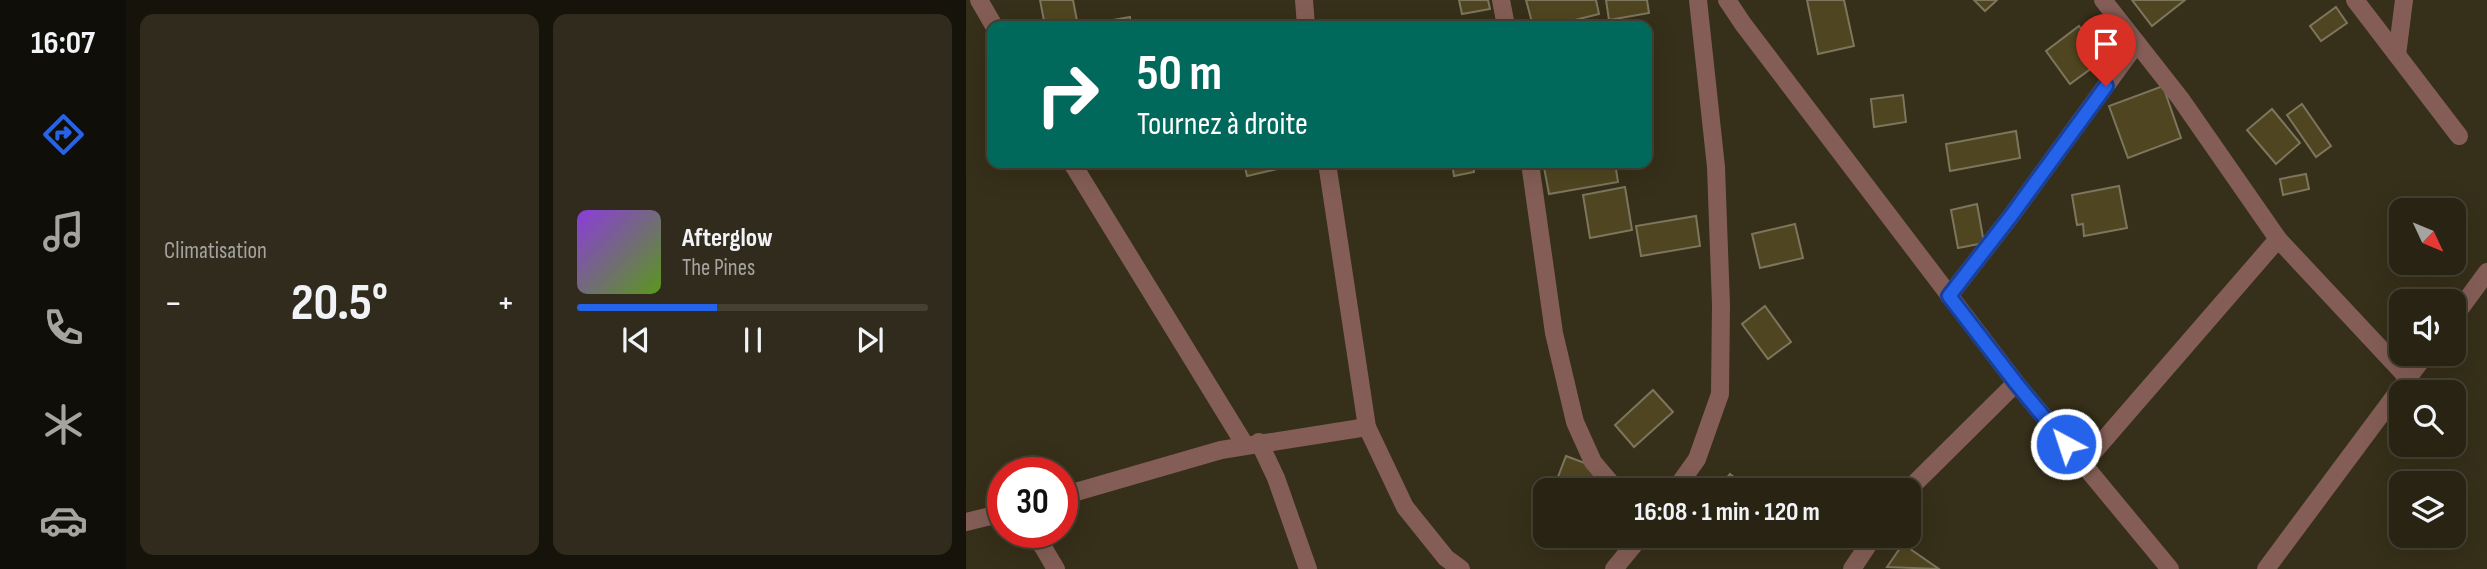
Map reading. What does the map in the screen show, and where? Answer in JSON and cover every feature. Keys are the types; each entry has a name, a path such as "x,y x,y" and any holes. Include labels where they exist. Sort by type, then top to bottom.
{"street":[{"path":"979,0 991,21"},
{"path":"1304,0 1306,21"},
{"path":"1501,0 1505,21"},
{"path":"1684,478 1697,460 1720,394 1721,306 1716,167 1698,0"},
{"path":"1727,0 2016,383 2170,569"},
{"path":"2103,0 2180,98 2278,239 2408,378"},
{"path":"2356,0 2459,136"},
{"path":"2397,55 2404,0"},
{"path":"1949,296 2137,43"},
{"path":"1075,168 1276,478 1308,569"},
{"path":"1328,168 1367,427 1405,507 1446,558 1461,569"},
{"path":"1531,168 1554,333 1575,422 1593,462 1607,478"},
{"path":"2083,464 2278,239"},
{"path":"2466,301 2487,272"},
{"path":"2266,569 2417,366"},
{"path":"1920,478 2016,383"},
{"path":"1078,491 1221,450 1367,427"},
{"path":"966,523 987,517"},
{"path":"1044,548 1056,569"},
{"path":"1614,569 1631,548"},
{"path":"1852,569 1866,548"}],"building":[{"path":"1040,0 1073,0 1077,21 1044,21"},
{"path":"1459,0 1488,0 1490,9 1462,14"},
{"path":"1526,0 1596,0 1599,14 1571,21 1532,21"},
{"path":"1606,0 1647,0 1649,13 1609,20"},
{"path":"1807,0 1844,0 1854,46 1818,54"},
{"path":"1974,0 1997,0 1985,11"},
{"path":"2132,0 2185,0 2152,26"},
{"path":"2336,7 2347,23 2321,41 2310,26"},
{"path":"1130,17 1130,21 1108,21"},
{"path":"2079,26 2104,59 2070,84 2046,51"},
{"path":"2163,86 2181,138 2128,158 2109,106"},
{"path":"1903,95 1906,122 1874,127 1871,99"},
{"path":"2302,104 2331,146 2316,157 2287,115"},
{"path":"2272,109 2300,143 2276,164 2247,130"},
{"path":"2016,131 2020,158 1950,171 1946,144"},
{"path":"1245,168 1281,168 1247,176"},
{"path":"1453,168 1474,168 1474,172 1454,176"},
{"path":"1544,168 1616,168 1618,182 1549,194"},
{"path":"2306,174 2309,189 2283,195 2280,179"},
{"path":"2119,186 2127,228 2084,236 2083,224 2077,225 2072,195"},
{"path":"1625,187 1632,230 1590,238 1583,195"},
{"path":"1977,204 1984,243 1958,248 1951,210"},
{"path":"1696,216 1700,246 1641,256 1636,226"},
{"path":"1795,224 1803,258 1760,268 1752,234"},
{"path":"1765,306 1791,342 1768,359 1742,324"},
{"path":"1653,390 1673,412 1634,447 1615,425"},
{"path":"1566,456 1606,471 1604,478 1558,478"},
{"path":"1900,548 1909,548 1939,569 1887,567"}],"route":[{"path":"2066,444 1949,296 2106,86"}]}
